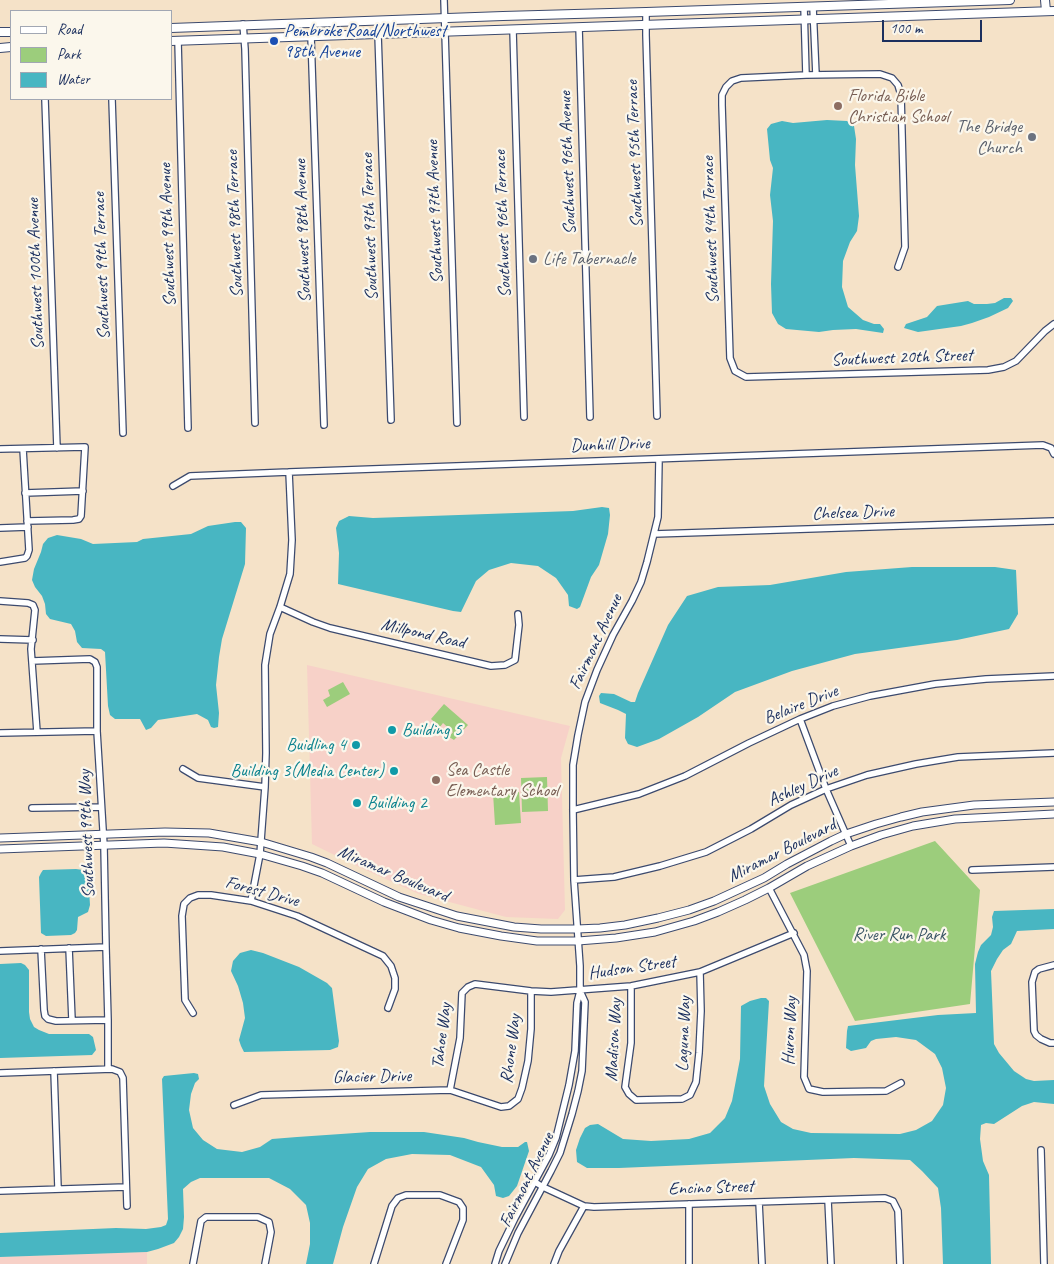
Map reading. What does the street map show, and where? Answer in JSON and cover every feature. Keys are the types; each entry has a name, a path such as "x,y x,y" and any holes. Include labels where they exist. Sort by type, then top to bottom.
{"main road":[{"path":"172,28 243,24 1010,0"},
{"path":"175,41 1050,11 1045,0"}],"street":[{"name":"Southwest 97th Avenue","path":"444,0 457,424"},
{"path":"804,7 806,75 880,74 892,78 898,85 901,95 905,247 898,267"},
{"path":"813,7 816,75"},
{"name":"Southwest 95th Terrace","path":"646,12 657,416"},
{"name":"Southwest 98th Terrace","path":"243,24 256,423"},
{"name":"Southwest 96th Avenue","path":"579,27 590,418"},
{"name":"Southwest 96th Terrace","path":"513,30 524,417"},
{"name":"Southwest 97th Terrace","path":"378,34 391,420"},
{"name":"Southwest 98th Avenue","path":"311,36 324,425"},
{"name":"Southwest 99th Avenue","path":"175,41 188,428"},
{"name":"Southwest 94th Terrace","path":"735,371 730,358 729,338 722,95 732,81 740,78 806,75"},
{"name":"Southwest 100th Avenue","path":"45,100 57,448"},
{"name":"Southwest 99th Terrace","path":"112,100 123,433"},
{"name":"Southwest 20th Street","path":"735,371 746,377 1004,368 1016,361 1054,324"},
{"name":"Dunhill Drive","path":"172,486 190,476 288,472 1042,445 1052,451"},
{"path":"0,450 85,447 81,516 79,519 0,528"},
{"path":"0,562 25,558 29,550 22,449"},
{"name":"Fairmont Avenue","path":"495,1264 503,1243 549,1156 556,1138 569,1085 575,1052 577,1002 580,990 574,880 573,765 585,702 605,652 632,601 648,562 658,517 659,459"},
{"path":"251,901 260,854 265,787 265,665 270,634 290,574 292,540 288,472"},
{"path":"25,493 83,491"},
{"name":"Chelsea Drive","path":"654,534 1054,521"},
{"path":"0,601 28,603 33,605 35,610 31,649 37,732"},
{"name":"Millpond Road","path":"280,607 330,628 491,666 505,665 515,660 519,625 518,614"},
{"path":"0,639 32,640"},
{"name":"Southwest 99th Way","path":"32,661 90,658 97,667 97,732 104,834 108,1069"},
{"name":"Belaire Drive","path":"572,810 639,794 685,776 749,743 833,706 870,696 935,684 986,679 1054,676"},
{"path":"800,719 826,789 851,846"},
{"path":"0,733 97,732"},
{"name":"Ashley Drive","path":"574,880 614,877 706,852 751,829 791,804 826,789 868,775 924,762 958,757 1054,753"},
{"path":"183,768 198,778 265,787"},
{"name":"Miramar Boulevard","path":"0,838 201,832 285,848 327,863 399,897 457,916 514,927 541,929 600,928 625,925 689,910 764,878 846,834 893,819 974,804 1054,802"},
{"path":"32,808 101,807"},
{"name":"Miramar Boulevard","path":"0,849 179,843 223,847 260,854 302,866 322,873 384,902 431,920 460,928 537,941 578,941 655,932 718,912 769,888 807,866 851,846 897,830 955,819 1054,814"},
{"path":"972,870 1054,867"},
{"name":"Huron Way","path":"769,888 804,955 807,971 804,1077 809,1089 823,1092 886,1091 901,1083"},
{"name":"Forest Drive","path":"193,1013 185,1000 182,916 184,904 190,898 198,895 251,901 297,916 383,956 391,966 395,978 395,989 388,1008"},
{"name":"Hudson Street","path":"468,987 475,984 531,991 631,986 700,972 794,933"},
{"path":"0,951 106,947"},
{"path":"69,948 72,1020"},
{"path":"41,949 44,1010 48,1019 108,1020"},
{"path":"1054,965 1035,972 1032,982 1034,1031 1041,1039 1054,1043"},
{"name":"Laguna Way","path":"629,1094 636,1100 682,1098 690,1095 696,1082 699,1053 700,972"},
{"name":"Madison Way","path":"629,1094 625,1087 630,1042 631,986"},
{"name":"Tahoe Way","path":"450,1090 460,1038 462,994 468,987"},
{"name":"Fairmont Avenue","path":"505,1264 518,1233 560,1153 578,1091 582,1071 585,1002 580,990"},
{"name":"Rhone Way","path":"509,1106 518,1099 528,1061 531,991"},
{"path":"0,1073 108,1069 120,1072 123,1078 127,1206"},
{"path":"54,1071 58,1188"},
{"name":"Glacier Drive","path":"234,1105 262,1095 450,1090 501,1107 509,1106"},
{"path":"1041,1150 1044,1264"},
{"name":"Encino Street","path":"535,1182 584,1206 594,1207 885,1198 893,1201 898,1211 900,1264"},
{"path":"0,1190 126,1187"},
{"path":"374,1264 392,1206 398,1198 440,1195 459,1202 463,1208 463,1220 446,1264"},
{"path":"828,1200 831,1264"},
{"path":"760,1202 762,1264"},
{"path":"688,1204 689,1264"},
{"path":"554,1264 559,1251 584,1206"},
{"path":"193,1264 201,1221 206,1217 258,1217 269,1222 271,1232 265,1264"}],"shaded area":[{"name":"Sea Castle Elementary School","path":"307,665 570,726 561,758 565,910 558,919 506,917 419,894 312,844"},
{"path":"147,1252 147,1264 0,1264 0,1257"}],"green space":[{"path":"343,682 350,694 327,707 323,700 330,696 328,690"},
{"path":"444,704 468,725 454,740 449,737 453,732 443,723 440,727 431,719"},
{"path":"547,777 548,811 522,812 521,778"},
{"path":"519,792 521,823 495,825 493,793"},
{"name":"River Run Park","path":"935,841 980,890 970,1004 855,1021 790,893"}],"water":[{"path":"827,120 847,121 854,126 856,139 855,165 859,216 857,231 850,242 843,261 842,287 848,307 863,320 880,324 884,329 883,333 856,329 819,332 786,329 778,324 772,313 773,221 770,195 773,168 770,160 767,129 771,124 782,121 793,123"},
{"path":"1004,298 1011,298 1013,301 1008,308 972,323 918,332 904,328 906,324 927,317 937,306 968,301 974,304 987,304 995,303"},
{"path":"602,507 609,508 608,534 599,565 591,577 580,607 577,609 569,606 568,595 556,578 538,566 511,563 489,570 476,581 461,612 338,584 339,553 336,528 339,521 349,516 373,518 573,511"},
{"path":"241,522 246,528 245,564 222,639 219,657 216,685 219,713 218,727 211,727 208,720 197,714 158,720 151,728 146,730 140,719 115,719 110,715 108,706 105,652 101,649 82,648 77,642 75,631 71,624 50,619 46,614 42,596 32,580 43,544 48,538 57,535 81,539 93,544 137,542 143,539 191,534 208,526"},
{"path":"912,567 995,567 1016,570 1018,614 1009,629 957,640 855,654 792,671 735,692 698,717 659,739 637,747 628,744 625,738 626,714 600,703 599,696 601,693 614,694 635,702 668,625 687,596 718,587 770,585 846,572"},
{"path":"76,869 88,873 90,905 88,912 78,917 75,933 71,935 46,936 41,933 39,877 43,870"},
{"path":"1054,909 1054,929 1017,931 1011,944 1003,950 991,971 994,1044 1014,1071 1026,1079 1034,1081 1054,1080 1054,1104 1034,1102 1022,1106 994,1124 986,1123 981,1125 980,1139 983,1161 989,1175 991,1264 943,1264 941,1208 938,1188 910,1160 854,1158 619,1168 587,1168 577,1162 576,1150 580,1138 585,1128 590,1125 598,1124 623,1139 651,1141 689,1139 710,1133 725,1118 732,1101 740,1059 741,1006 761,998 766,998 769,1001 764,1086 770,1104 781,1122 793,1129 811,1133 900,1134 916,1130 932,1121 943,1105 946,1088 942,1068 935,1054 916,1040 896,1037 876,1039 871,1041 866,1048 851,1051 846,1048 848,1026 938,1015 976,1013 975,964 981,945 991,935 994,911"},
{"path":"251,950 299,967 327,983 332,988 339,1041 338,1047 330,1050 244,1052 239,1040 245,1018 243,1003 231,971 233,961 240,953"},
{"path":"21,963 29,970 29,1012 34,1027 49,1034 89,1034 93,1037 96,1050 92,1055 0,1058 0,964"},
{"path":"198,1074 199,1079 195,1083 191,1094 189,1110 193,1128 203,1140 217,1149 242,1152 260,1147 272,1139 370,1132 424,1132 464,1138 502,1147 518,1147 527,1142 529,1151 517,1186 509,1196 503,1198 496,1196 494,1185 481,1167 450,1155 412,1154 386,1159 368,1169 357,1187 333,1264 306,1264 310,1244 310,1223 306,1205 290,1189 269,1178 200,1178 191,1182 183,1189 183,1229 174,1243 158,1249 147,1252 0,1257 0,1233 116,1228 146,1229 166,1225 168,1219 162,1079 164,1076"}],"place":[{"name":"Pembroke Road/Northwest 98th Avenue","path":"274,41"},
{"name":"Florida Bible Christian School","path":"838,106"},
{"name":"The Bridge Church","path":"1032,137"},
{"name":"Life Tabernacle","path":"533,259"},
{"name":"Building 5","path":"392,730"},
{"name":"Buidling 4","path":"356,745"},
{"name":"Building 3(Media Center)","path":"394,771"},
{"name":"Sea Castle Elementary School","path":"436,780"},
{"name":"Building 2","path":"357,803"}]}
